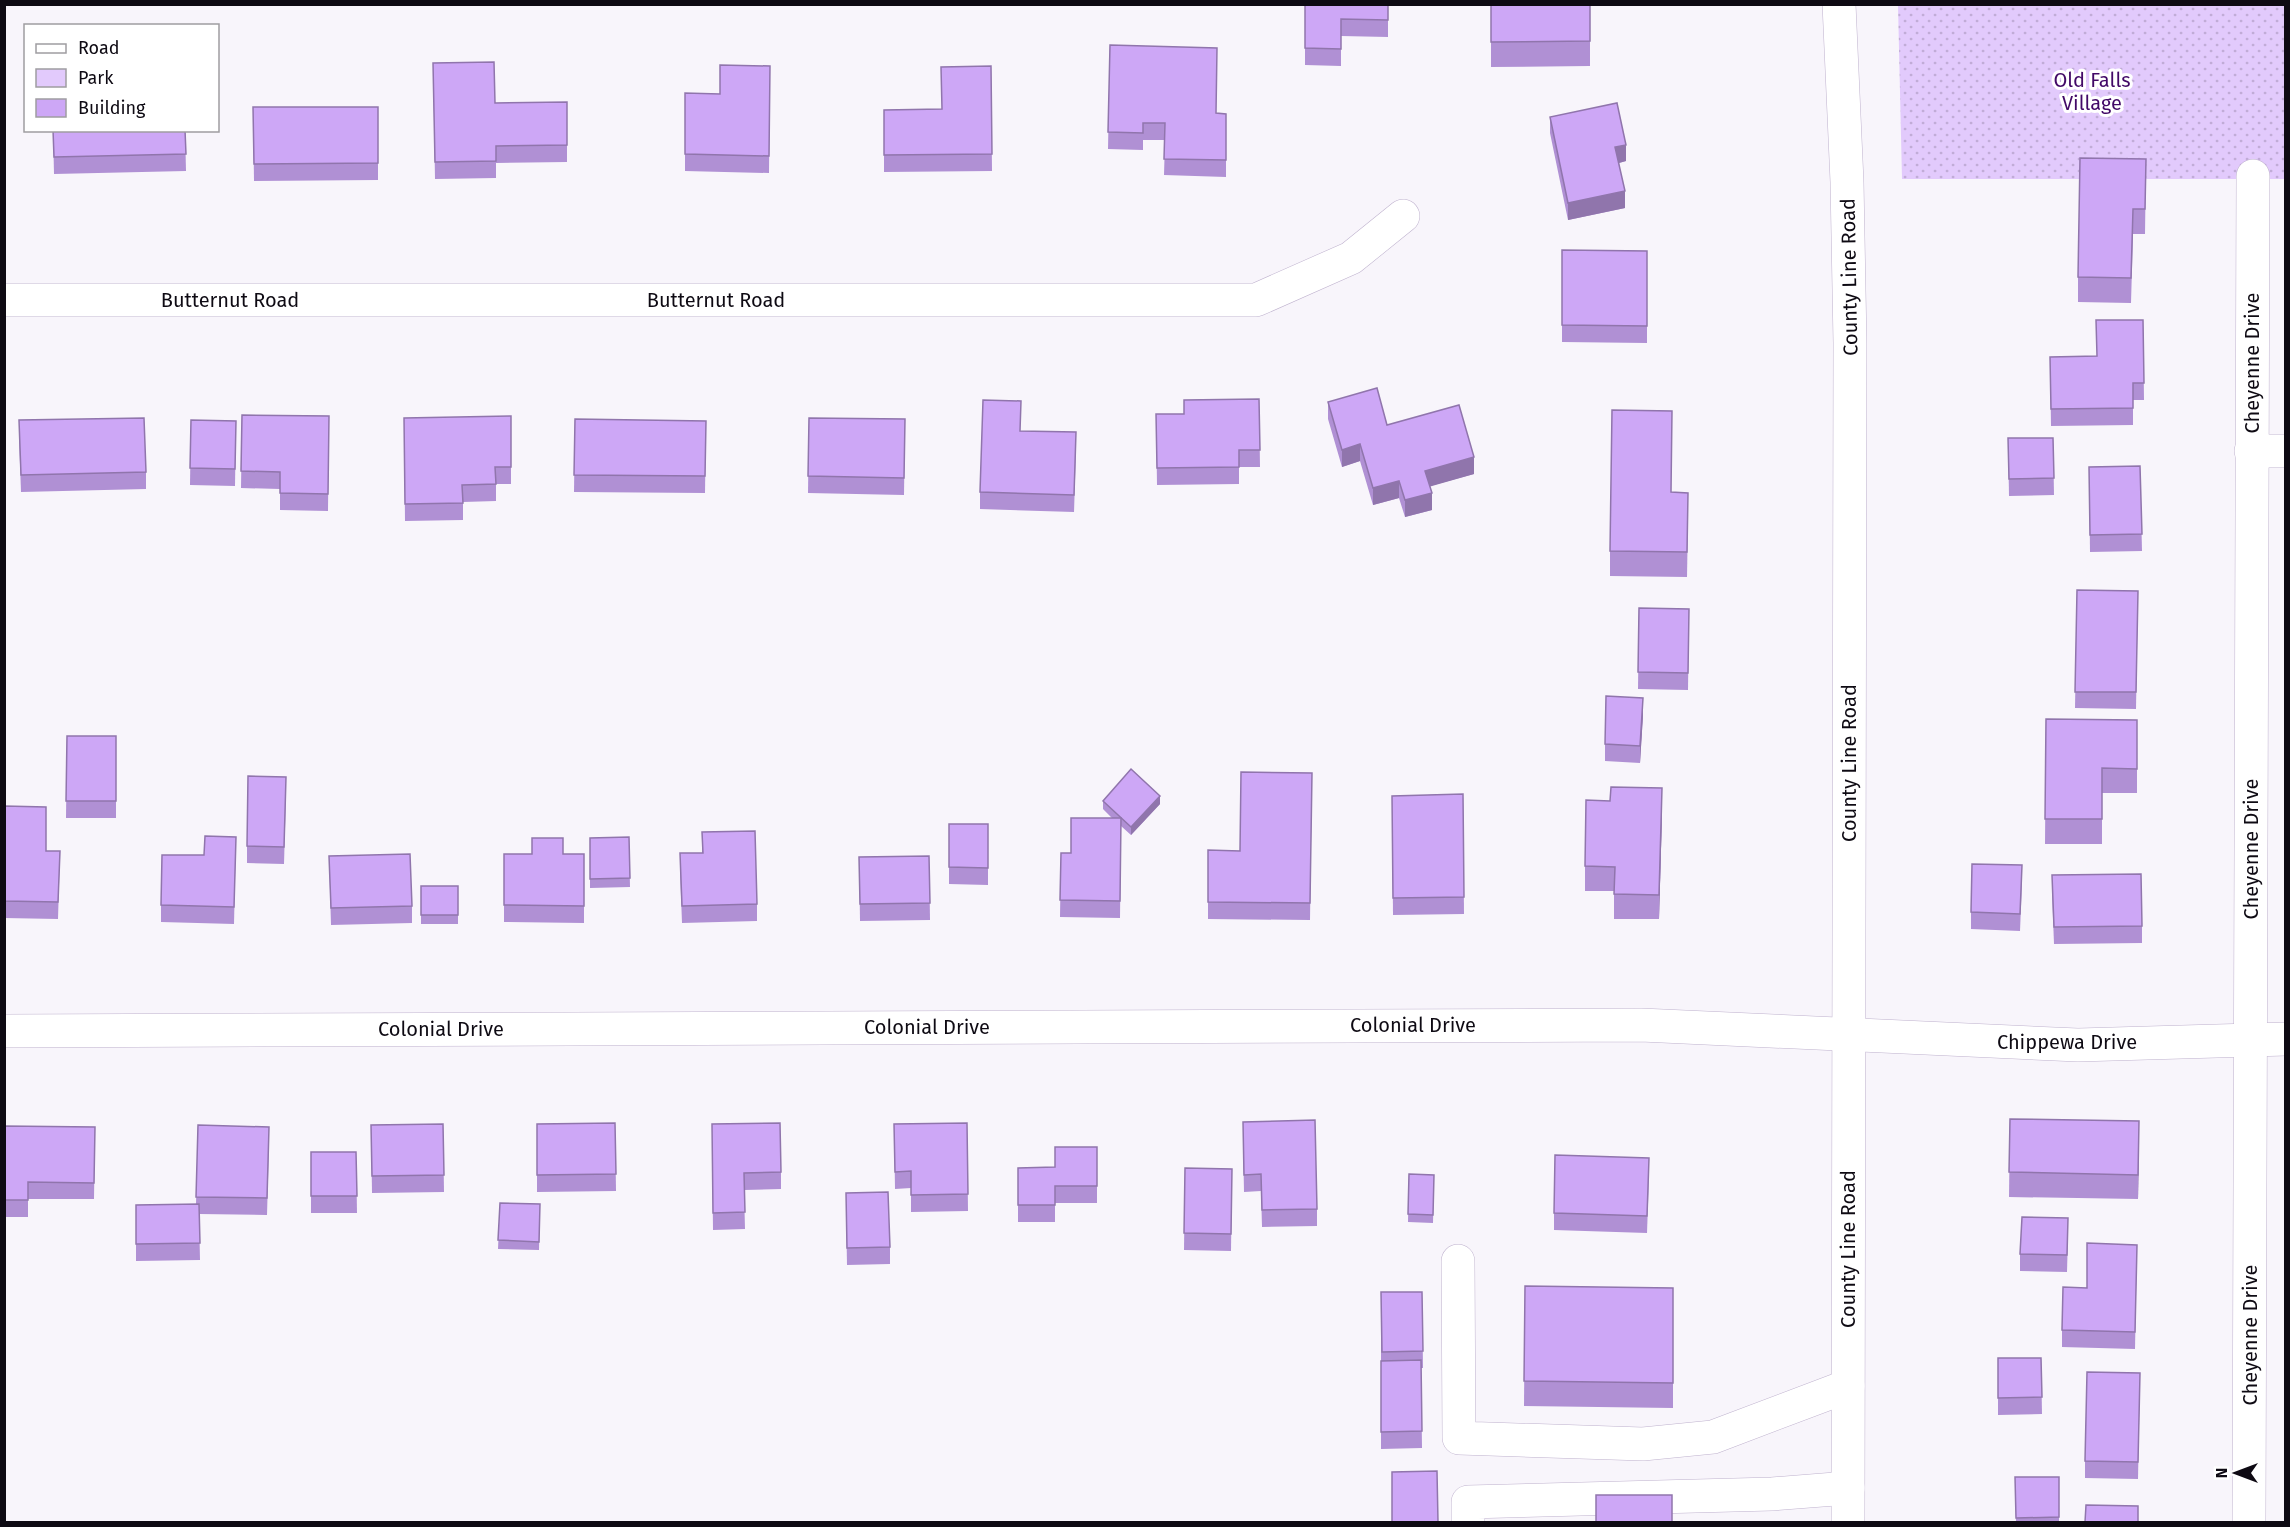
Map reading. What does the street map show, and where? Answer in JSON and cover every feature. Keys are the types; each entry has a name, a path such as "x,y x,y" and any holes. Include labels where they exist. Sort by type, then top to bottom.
{"street":[{"name":"County Line Road","path":"1839,4 1846,159 1850,343 1848,1522"},
{"name":"Cheyenne Drive","path":"2249,1522 2253,176"},
{"name":"Butternut Road","path":"4,300 1256,300 1351,258 1403,216"},
{"path":"2251,451 2286,451"},
{"name":"Colonial Drive","path":"4,1031 1641,1025 1719,1027 1849,1036"},
{"name":"Chippewa Drive","path":"1849,1036 2078,1045 2251,1038 2286,1039"},
{"path":"1458,1261 1459,1437 1643,1444 1713,1437 1848,1386"},
{"path":"1468,1522 1468,1502 1772,1494 1848,1488"}],"green space":[{"name":"Old Falls Village","path":"1898,5 2285,5 2285,179 1902,179"}],"building":[{"path":"1305,4 1388,4 1388,20 1341,19 1341,49 1305,48"},
{"path":"1491,4 1590,4 1590,41 1491,42"},
{"path":"1110,45 1217,48 1216,113 1226,114 1226,160 1164,159 1165,123 1143,123 1143,133 1108,132"},
{"path":"494,62 495,103 567,102 567,145 496,146 496,161 435,162 433,63"},
{"path":"720,65 770,66 769,156 685,154 685,93 720,94"},
{"path":"991,66 992,154 884,155 884,110 942,109 941,67"},
{"path":"1617,103 1626,145 1615,147 1625,191 1568,203 1550,117"},
{"path":"253,107 378,107 378,163 254,164"},
{"path":"53,132 185,132 186,154 54,157"},
{"path":"2080,158 2146,159 2145,209 2133,209 2131,278 2078,277"},
{"path":"1562,250 1647,251 1647,326 1562,325"},
{"path":"2096,320 2143,320 2144,383 2133,383 2133,408 2051,409 2050,357 2097,356"},
{"path":"1377,388 1387,425 1459,405 1474,457 1425,471 1432,493 1405,500 1399,481 1373,488 1360,444 1342,450 1328,402"},
{"path":"1259,399 1260,450 1239,450 1239,467 1157,468 1156,414 1184,414 1184,400"},
{"path":"983,400 1021,401 1020,431 1076,432 1074,495 980,492"},
{"path":"1612,410 1672,411 1671,492 1688,493 1687,552 1610,551"},
{"path":"242,415 329,416 328,494 280,493 280,472 241,471"},
{"path":"511,416 511,467 495,467 496,484 462,485 463,503 405,504 404,418"},
{"path":"144,418 146,472 21,475 19,420"},
{"path":"809,418 905,419 904,478 808,476"},
{"path":"575,419 706,421 705,476 574,475"},
{"path":"191,420 236,421 235,469 190,468"},
{"path":"2008,438 2053,438 2054,478 2009,479"},
{"path":"2140,466 2142,534 2090,535 2089,467"},
{"path":"2077,590 2138,591 2136,692 2075,692"},
{"path":"1639,608 1689,609 1688,673 1638,672"},
{"path":"1606,696 1643,698 1640,746 1605,744"},
{"path":"2046,719 2137,720 2137,769 2102,768 2102,819 2045,819"},
{"path":"67,736 116,736 116,801 66,801"},
{"path":"1131,769 1160,796 1131,827 1103,801"},
{"path":"1241,772 1312,773 1310,903 1208,902 1208,850 1240,851"},
{"path":"248,776 286,777 284,847 247,846"},
{"path":"1611,787 1662,788 1659,895 1614,894 1615,867 1585,866 1586,800 1610,801"},
{"path":"1463,794 1464,897 1393,898 1392,796"},
{"path":"4,806 46,807 46,851 60,851 58,902 4,901"},
{"path":"1071,818 1121,818 1120,901 1060,900 1061,853 1071,853"},
{"path":"949,824 988,824 988,868 949,867"},
{"path":"755,831 757,904 682,906 680,853 703,853 702,832"},
{"path":"205,836 236,837 234,907 161,905 162,855 204,855"},
{"path":"629,837 630,878 590,879 590,838"},
{"path":"532,838 563,838 563,854 584,854 584,906 504,905 504,854 532,854"},
{"path":"410,854 412,906 331,908 329,856"},
{"path":"929,856 930,903 860,904 859,857"},
{"path":"1972,864 2022,865 2020,914 1971,912"},
{"path":"2141,874 2142,926 2054,927 2052,875"},
{"path":"421,886 458,886 458,915 421,915"},
{"path":"2010,1119 2139,1121 2138,1175 2009,1172"},
{"path":"1315,1120 1317,1209 1262,1210 1261,1174 1244,1175 1243,1122"},
{"path":"615,1123 616,1174 537,1175 537,1124"},
{"path":"780,1123 781,1172 744,1173 745,1212 713,1213 712,1124"},
{"path":"967,1123 968,1194 911,1195 911,1171 895,1172 894,1124"},
{"path":"443,1124 444,1175 372,1176 371,1125"},
{"path":"198,1125 269,1127 267,1198 196,1197"},
{"path":"4,1126 95,1127 94,1183 28,1182 28,1200 4,1200"},
{"path":"1055,1147 1097,1147 1097,1186 1055,1186 1055,1205 1018,1205 1018,1168 1055,1167"},
{"path":"311,1152 356,1152 357,1196 311,1196"},
{"path":"1555,1155 1649,1158 1647,1216 1554,1213"},
{"path":"1185,1168 1232,1169 1231,1234 1184,1233"},
{"path":"1409,1174 1434,1175 1433,1215 1408,1214"},
{"path":"888,1192 890,1247 847,1248 846,1193"},
{"path":"500,1203 540,1204 539,1242 498,1240"},
{"path":"199,1204 200,1243 136,1244 136,1205"},
{"path":"2022,1217 2068,1218 2067,1255 2020,1254"},
{"path":"2087,1243 2137,1245 2135,1332 2062,1330 2063,1287 2087,1288"},
{"path":"1525,1286 1673,1288 1673,1383 1524,1381"},
{"path":"1381,1292 1422,1292 1423,1351 1382,1352"},
{"path":"1998,1358 2041,1358 2042,1397 1998,1398"},
{"path":"1421,1360 1422,1431 1381,1432 1381,1361"},
{"path":"2087,1372 2140,1373 2138,1462 2085,1461"},
{"path":"1437,1471 1438,1522 1392,1522 1392,1472"},
{"path":"2015,1477 2059,1477 2059,1517 2016,1518"},
{"path":"1596,1495 1672,1495 1672,1522 1596,1522"},
{"path":"2086,1505 2138,1506 2138,1522 2085,1522"}]}
